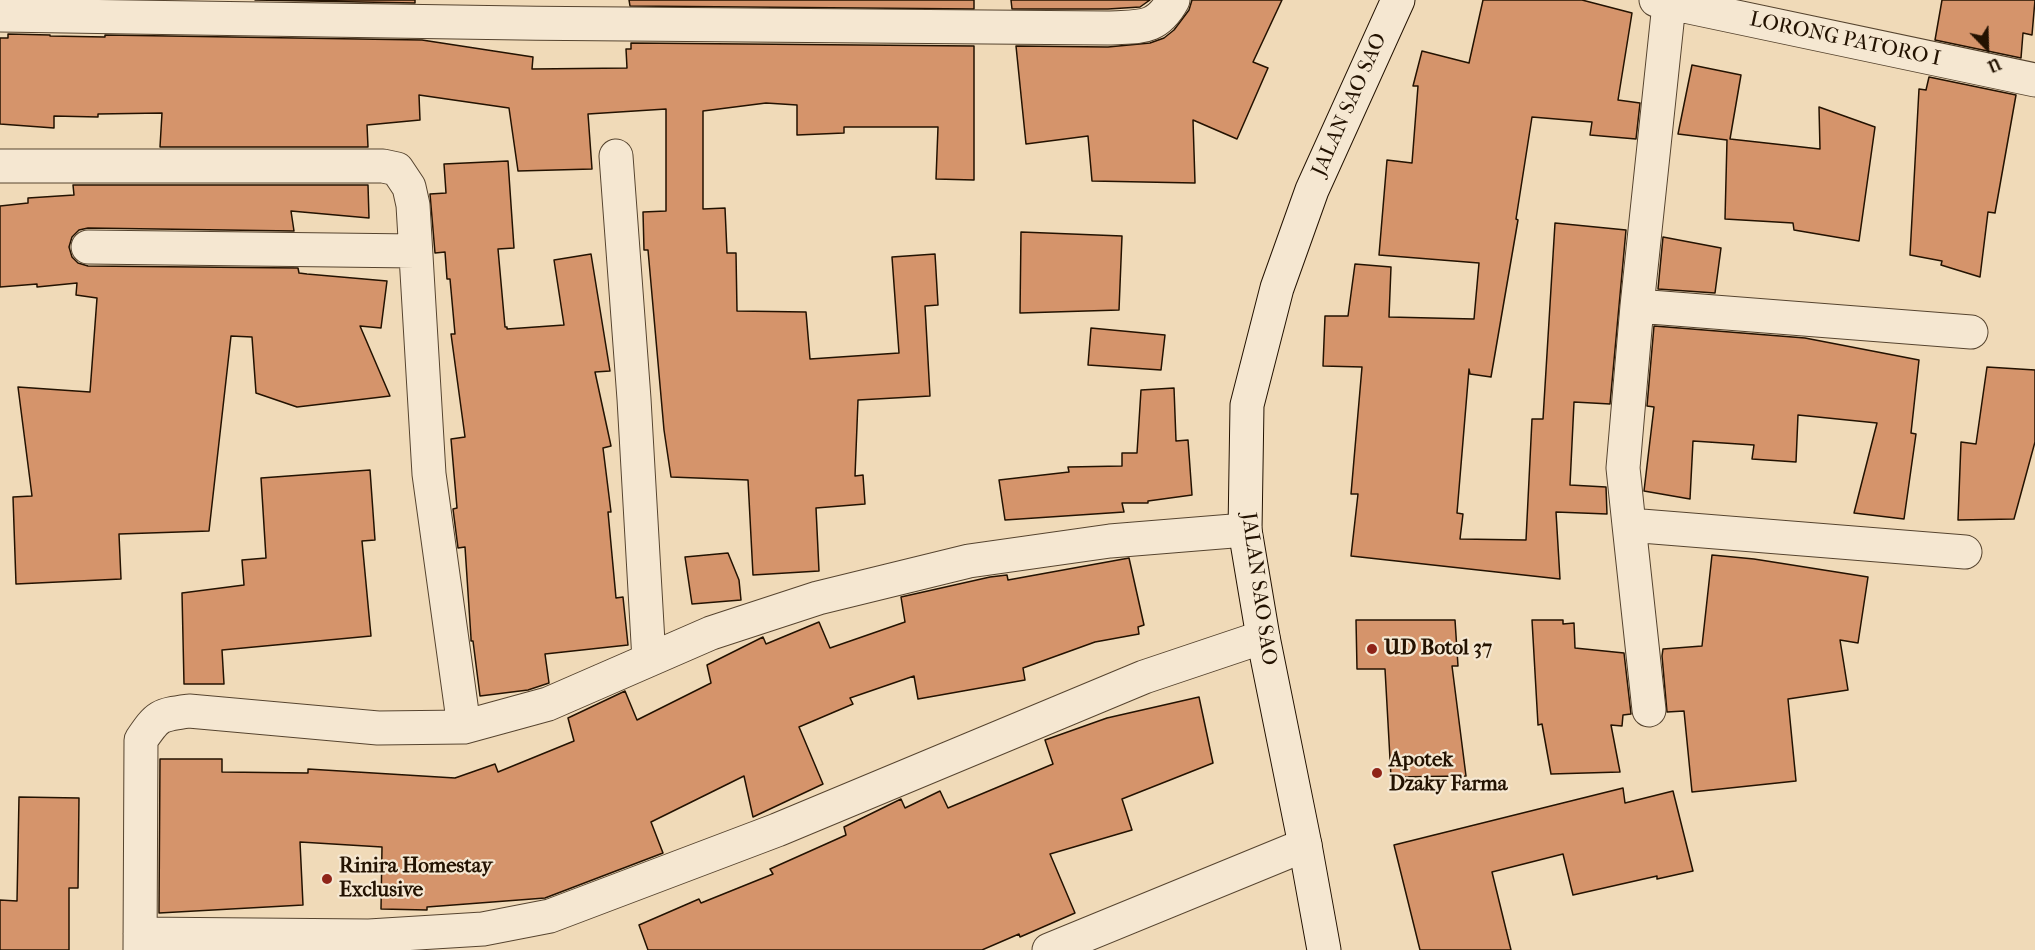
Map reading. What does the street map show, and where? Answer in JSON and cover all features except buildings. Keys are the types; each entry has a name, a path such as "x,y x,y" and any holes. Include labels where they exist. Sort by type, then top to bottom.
{"street":[{"path":"0,15 432,11 790,27 1108,28 1147,26 1165,14 1173,0"},
{"name":"JALAN SAO SAO","path":"1324,950 1263,637 1245,530 1247,405 1277,288 1311,190 1398,0"},
{"path":"1649,710 1623,459 1662,2"},
{"name":"LORONG PATORO I","path":"1662,2 2035,80"},
{"path":"616,156 634,399 649,660"},
{"path":"0,166 382,166 397,170 409,187 413,205 429,474 464,727"},
{"path":"88,247 415,251"},
{"path":"1637,306 1971,332"},
{"path":"1629,525 1965,552"},
{"path":"1245,530 1110,541 969,561 818,598 711,633 548,704 464,727 378,728 189,711 164,714 152,724 141,740 140,942 369,936 483,929 550,916 777,830 1144,677 1263,637"},
{"path":"1049,950 1305,845"}],"place":[{"name":"UD Botol 37","path":"1372,649"},
{"name":"Apotek Dzaky Farma","path":"1377,773"},
{"name":"Rinira Homestay Exclusive","path":"327,879"}]}
